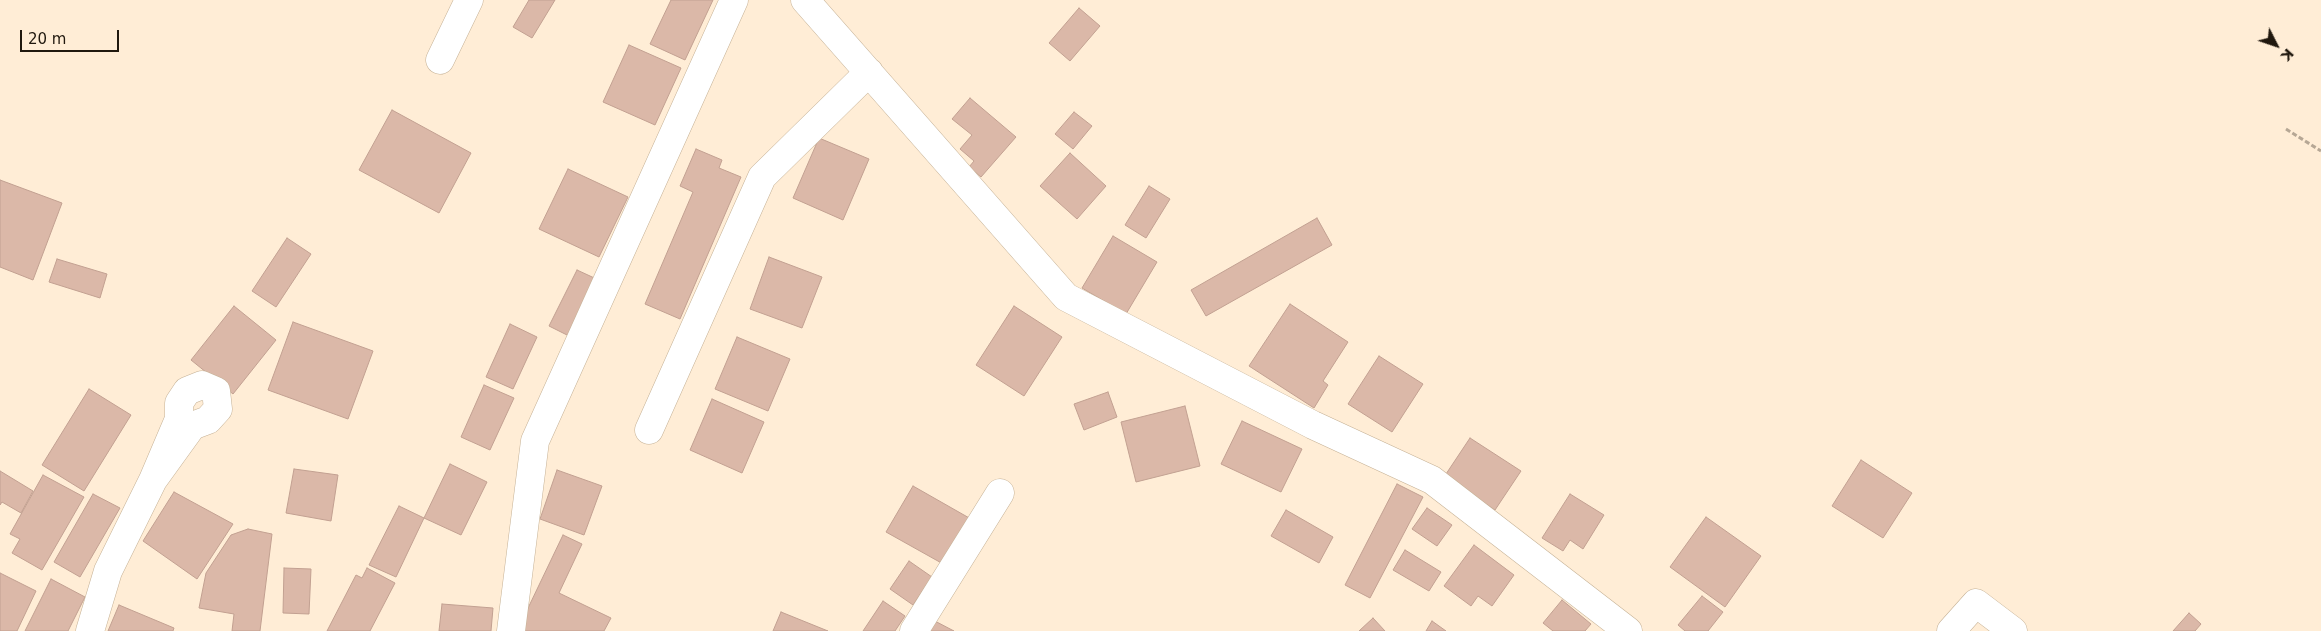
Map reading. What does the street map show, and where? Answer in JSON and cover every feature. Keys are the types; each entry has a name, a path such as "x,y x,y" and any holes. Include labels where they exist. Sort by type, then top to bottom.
{"street":[{"path":"440,60 469,0"},
{"path":"511,631 535,441 734,0"},
{"path":"805,0 1066,297 1313,425 1432,480 1628,631"},
{"path":"648,430 762,177 869,72"},
{"path":"90,631 108,571 154,480"},
{"path":"914,631 1000,493"},
{"path":"1951,631 1976,603 2014,631"}],"path":[{"path":"2286,129 2321,151"}],"building":[{"path":"529,0 555,0 532,38 513,27"},
{"path":"671,0 713,0 685,60 650,44"},
{"path":"1079,8 1100,26 1070,61 1049,43"},
{"path":"629,45 681,68 655,125 603,102"},
{"path":"970,98 1016,137 981,177 969,167 974,161 960,149 972,135 952,119"},
{"path":"392,110 471,153 439,213 359,170"},
{"path":"1074,112 1092,126 1073,149 1055,134"},
{"path":"819,138 869,159 843,220 793,198"},
{"path":"696,149 722,160 719,168 741,177 680,319 645,304 693,192 680,186"},
{"path":"1070,153 1106,186 1077,219 1040,186"},
{"path":"568,169 628,197 599,257 539,229"},
{"path":"0,180 62,203 33,280 0,267"},
{"path":"1149,186 1170,199 1146,238 1125,225"},
{"path":"1317,218 1332,245 1206,316 1191,290"},
{"path":"1113,236 1157,262 1126,314 1082,288"},
{"path":"287,238 311,254 276,307 252,291"},
{"path":"769,257 822,277 802,328 750,309"},
{"path":"57,259 107,274 100,298 49,282"},
{"path":"577,270 603,282 575,339 549,326"},
{"path":"1290,304 1348,342 1323,381 1328,385 1314,408 1249,366"},
{"path":"234,306 276,340 233,394 191,360"},
{"path":"1014,306 1062,337 1024,396 976,365"},
{"path":"293,322 373,351 348,419 268,390"},
{"path":"510,324 537,337 513,389 486,377"},
{"path":"737,337 790,359 768,411 715,389"},
{"path":"1379,356 1423,384 1392,432 1348,404"},
{"path":"484,385 514,398 490,450 461,437"},
{"path":"89,389 131,415 84,491 42,465"},
{"path":"1108,392 1117,417 1084,430 1074,404"},
{"path":"712,399 764,422 742,473 690,450"},
{"path":"1185,406 1200,466 1136,482 1121,422"},
{"path":"1242,421 1302,449 1281,492 1221,464"},
{"path":"1470,438 1521,471 1495,510 1444,477"},
{"path":"1861,460 1912,493 1883,538 1832,506"},
{"path":"450,464 487,482 461,535 424,518"},
{"path":"294,469 338,475 331,521 286,513"},
{"path":"557,470 602,486 584,535 540,519"},
{"path":"0,471 33,491 21,513 2,502 0,505"},
{"path":"43,475 84,497 42,570 12,553 20,539 10,534"},
{"path":"1397,484 1423,497 1370,598 1345,585"},
{"path":"913,486 971,519 945,565 886,532"},
{"path":"174,492 233,524 197,579 143,541"},
{"path":"93,494 120,508 80,577 54,562"},
{"path":"1570,494 1604,515 1583,549 1570,540 1563,551 1542,538"},
{"path":"399,506 424,518 396,577 369,565"},
{"path":"1427,508 1452,525 1437,546 1412,529"},
{"path":"1286,510 1333,537 1319,563 1271,536"},
{"path":"1706,517 1761,556 1725,607 1670,567"},
{"path":"248,529 272,534 260,631 232,631 234,614 199,608 206,573 231,535"},
{"path":"563,535 582,544 559,593 611,618 604,631 522,631 518,629"},
{"path":"1474,545 1514,575 1492,606 1478,596 1471,606 1444,586"},
{"path":"1405,550 1441,572 1429,591 1393,570"},
{"path":"909,561 932,577 913,605 890,589"},
{"path":"284,568 311,569 309,614 283,613"},
{"path":"367,568 395,583 370,631 327,631 356,575 362,578"},
{"path":"0,573 36,591 17,631 0,631"},
{"path":"51,579 85,597 68,631 25,631"},
{"path":"1702,596 1723,612 1708,631 1685,631 1678,625"},
{"path":"1562,600 1591,624 1585,631 1553,631 1543,623"},
{"path":"883,601 905,616 895,631 863,631"},
{"path":"442,604 493,608 491,631 439,631"},
{"path":"119,605 174,628 173,631 108,631"},
{"path":"781,612 828,631 773,631"},
{"path":"2189,613 2201,624 2195,631 2173,631"},
{"path":"1373,618 1385,631 1359,631"},
{"path":"931,619 954,631 924,631"},
{"path":"1432,621 1446,631 1426,631"}]}
